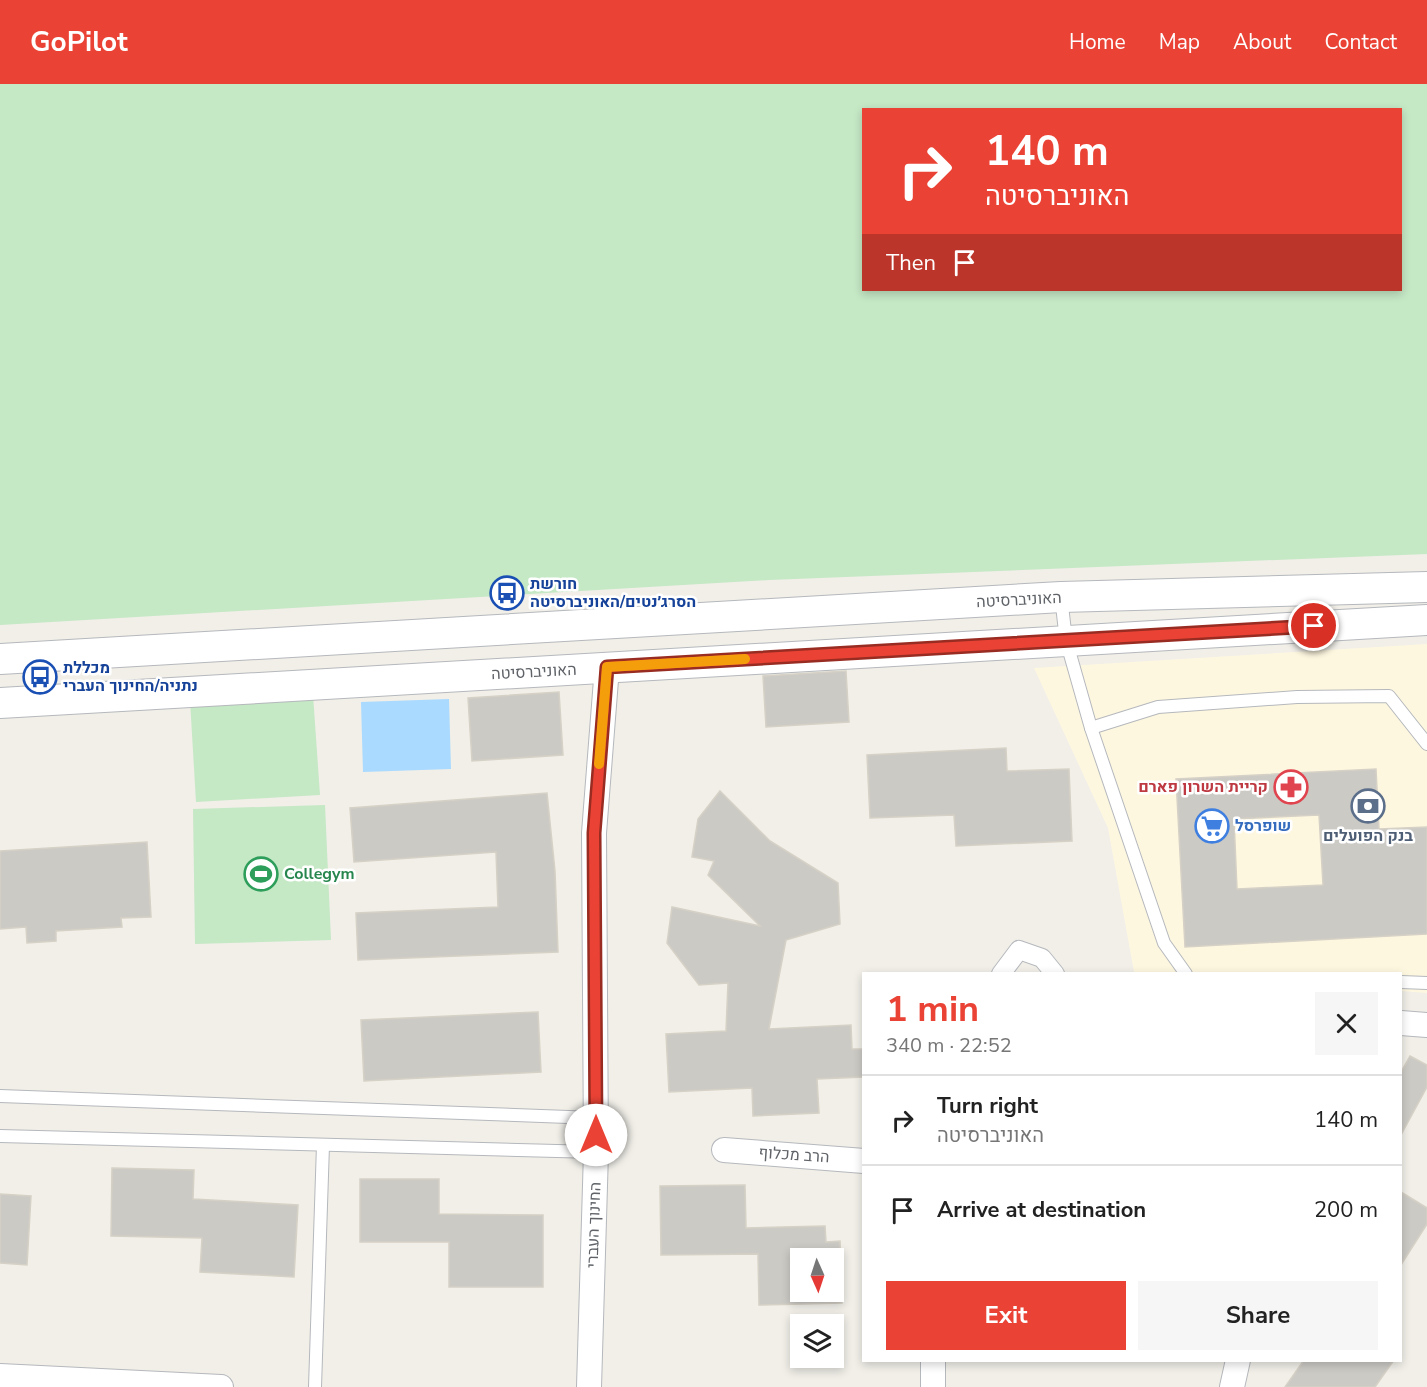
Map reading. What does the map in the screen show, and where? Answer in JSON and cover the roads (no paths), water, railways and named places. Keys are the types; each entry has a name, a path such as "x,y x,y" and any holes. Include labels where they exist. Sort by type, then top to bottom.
{"street":[{"name":"האוניברסיטה","path":"0,658 1061,597 1427,587"},
{"name":"האוניברסיטה","path":"0,703 1427,620"},
{"name":"החינוך העברי","path":"589,1387 596,1152 594,833 607,667"},
{"path":"1002,972 1019,950 1042,958 1053,972"},
{"path":"1402,1023 1427,1025"},
{"name":"הרב מכלוף","path":"724,1150 862,1161"},
{"path":"933,1362 933,1387"},
{"path":"1232,1387 1238,1362"},
{"path":"0,1376 126,1385 221,1387"}],"lane":[{"path":"1061,597 1066,640 1091,728 1164,943 1185,972"},
{"path":"1091,728 1158,707 1297,697 1389,696 1427,744"},
{"path":"1402,982 1427,983"},
{"path":"0,1096 596,1118"},
{"path":"0,1136 596,1152"},
{"path":"315,1387 323,1145"}],"water":[{"path":"449,699 451,769 363,772 361,702"}],"place":[{"name":"חורשת הסרג׳נטים/האוניברסיטה","path":"507,593"},
{"name":"מכללת נתניה/החינוך העברי","path":"40,677"},
{"name":"קריית השרון פארם","path":"1291,787"},
{"name":"בנק הפועלים","path":"1368,806"},
{"name":"שופרסל","path":"1212,826"},
{"name":"Collegym","path":"261,874"}]}
